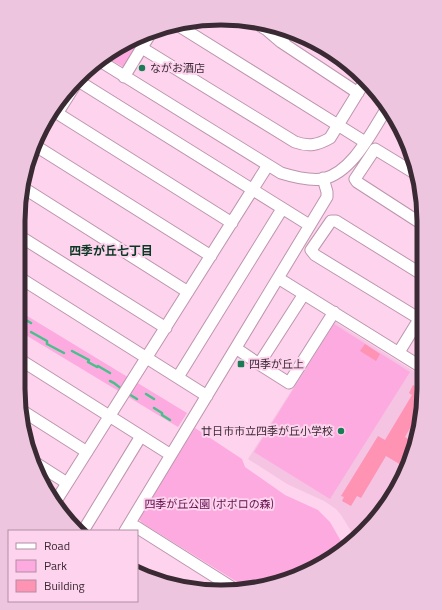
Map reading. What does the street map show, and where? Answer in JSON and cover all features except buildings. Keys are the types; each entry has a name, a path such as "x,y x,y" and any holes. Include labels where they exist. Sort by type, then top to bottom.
{"street":[{"path":"184,29 365,142"},
{"path":"268,31 281,42 358,93"},
{"path":"281,42 286,36"},
{"path":"124,77 147,40"},
{"path":"142,48 295,142 303,145 321,143 330,138 363,86"},
{"path":"104,64 281,173 296,178 323,178 335,174 347,166 358,153 385,113"},
{"path":"81,83 306,224"},
{"path":"58,112 60,115 232,223"},
{"path":"39,148 211,256"},
{"path":"410,170 375,149 355,179 357,182 417,221"},
{"path":"58,498 268,165"},
{"path":"127,527 327,197 323,178"},
{"path":"28,191 188,292"},
{"path":"178,377 282,208"},
{"path":"417,271 336,221 331,221 311,250 315,255 417,314"},
{"path":"25,240 166,328"},
{"path":"278,278 417,364"},
{"path":"25,281 207,396"},
{"path":"260,364 304,294"},
{"path":"240,351 289,383 334,312"},
{"path":"399,352 417,325"},
{"path":"25,363 171,455"},
{"path":"27,414 87,452"},
{"path":"84,530 141,436"},
{"path":"41,466 67,483"},
{"path":"138,533 227,585"}],"shaded area":[{"name":"廿日市市立四季が丘小学校","path":"335,322 417,373 417,402 407,452 397,476 384,498 360,528 353,534 336,509 324,501 287,484 248,459"}],"green space":[{"path":"141,42 125,68 110,59"},
{"path":"25,315 187,413 178,427 25,335"},
{"name":"廿日市市立四季が丘小学校","path":"334,324 410,372 330,499 254,452"},
{"name":"四季が丘公園 (ポポロの森)","path":"195,428 242,459 245,467 285,495 318,510 330,522 342,543 319,559 284,575 241,584 142,523 139,519"}],"waterway":[{"path":"25,320 31,323"},
{"path":"31,332 47,341 47,344 64,353"},
{"path":"72,351 89,360 88,362 110,373"},
{"path":"110,381 123,390"},
{"path":"127,393 137,399"},
{"path":"146,394 154,399"},
{"path":"154,408 170,420"}],"place":[{"name":"ながお酒店","path":"142,68"},
{"name":"四季が丘上","path":"241,364"},
{"name":"廿日市市立四季が丘小学校","path":"341,431"}],"district":[{"name":"四季が丘七丁目","path":"111,251"}]}
